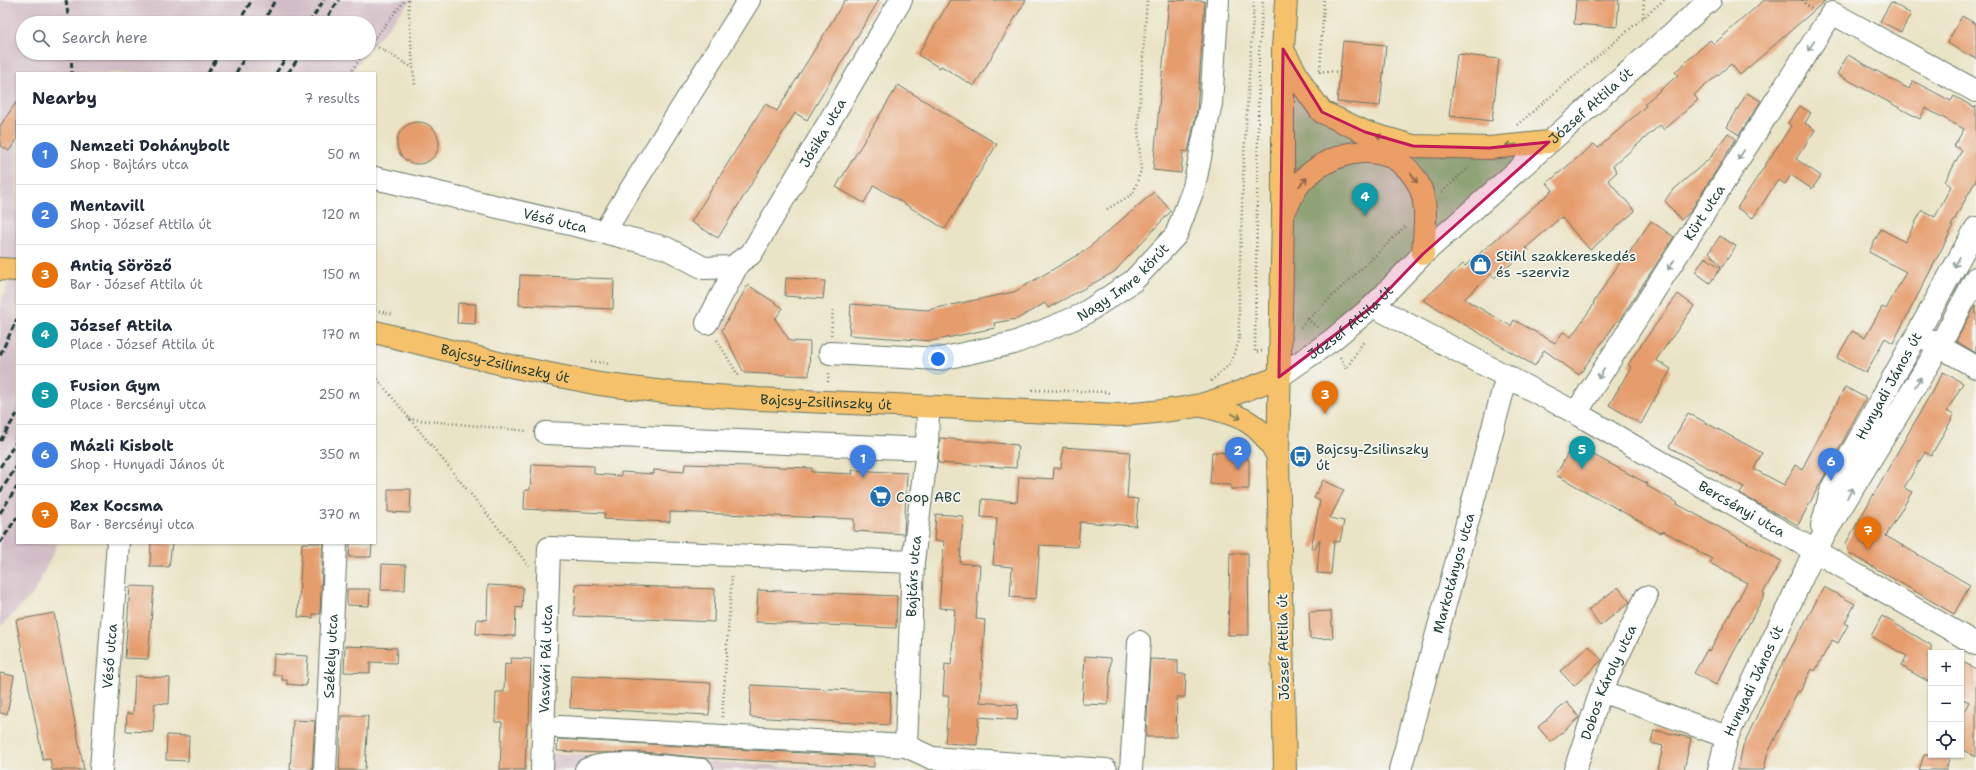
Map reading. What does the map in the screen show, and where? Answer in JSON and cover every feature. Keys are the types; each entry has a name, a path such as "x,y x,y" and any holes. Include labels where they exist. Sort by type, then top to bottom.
{"main road":[{"path":"1279,377 1283,215 1283,49 1286,0"},
{"path":"1283,49 1305,89 1322,112 1365,132 1413,146 1489,148 1549,142"},
{"path":"1283,215 1300,183 1314,170 1337,157 1353,152 1367,151 1387,156 1409,170 1419,186 1425,208 1423,254"},
{"path":"0,269 16,270"},
{"name":"Bajcsy-Zsilinszky út","path":"376,332 515,367 599,384 673,393 759,399 1120,416 1154,413 1199,405 1233,396 1279,377"},
{"name":"József Attila út","path":"1279,377 1278,457 1285,770"},
{"path":"1199,405 1231,413 1251,424 1271,442 1278,457"}],"street":[{"path":"604,232 748,0"},
{"name":"Jósika utca","path":"707,323 735,264 751,254 901,0"},
{"name":"Nagy Imre körút","path":"830,353 940,359 1014,343 1082,315 1133,281 1176,235 1194,186 1211,103 1218,0"},
{"name":"József Attila út","path":"1279,377 1332,340 1373,306 1423,254 1710,0"},
{"name":"Kürt utca","path":"1576,413 1832,13 1976,91"},
{"name":"Véső utca","path":"376,178 666,248 704,268 735,264"},
{"name":"Hunyadi János út","path":"1815,550 1832,488 1976,228"},
{"name":"Hunyadi János út","path":"1719,770 1727,737 1815,550 1939,347 1976,278"},
{"name":"Bercsényi utca","path":"1373,306 1576,413 1976,644"},
{"path":"1918,334 1976,367"},
{"name":"Markotányos utca","path":"1400,770 1507,376"},
{"name":"Bajtárs utca","path":"906,746 913,562 927,448 928,407"},
{"path":"546,433 927,448"},
{"name":"Véső utca","path":"101,770 118,544"},
{"name":"Székely utca","path":"325,770 336,544"},
{"name":"Vasvári Pál utca","path":"542,770 549,548 734,555"},
{"path":"734,555 913,562"},
{"name":"Dobos Károly utca","path":"1575,770 1601,691 1646,597"},
{"path":"1131,770 1140,642"},
{"path":"1601,691 1727,737"},
{"path":"560,727 906,746 932,758 1106,770"},
{"path":"586,770 591,767 615,764 702,770"}],"path":[{"path":"376,37 406,0"},
{"path":"406,0 415,86"},
{"path":"1107,209 1132,194 1141,170 1138,128 1147,0"},
{"path":"1263,0 1260,54 1255,352 1280,347 1489,148"},
{"path":"1320,77 1324,0"},
{"path":"1643,18 1644,0"},
{"path":"1514,128 1664,0"},
{"path":"376,47 413,68"},
{"path":"351,72 359,60"},
{"path":"1320,71 1340,72"},
{"path":"376,310 398,316"},
{"path":"707,323 739,377 732,377"},
{"path":"1332,340 1346,369 1367,336"},
{"path":"589,360 611,364"},
{"path":"376,377 506,540 547,587"},
{"path":"409,419 546,433"},
{"path":"721,736 734,555"}],"highlighted area":[{"path":"1283,49 1322,112 1365,132 1413,146 1489,148 1549,142 1423,254 1373,306 1279,377"}],"shaded area":[{"path":"0,0 411,0 376,42 376,16 16,16 16,60 361,60 351,72 16,72 16,544 58,544 34,593 0,627 0,304 14,268 0,269"},
{"path":"551,753 858,770 550,770"}],"green space":[{"path":"1283,49 1322,111 1413,146 1549,142 1279,377"}],"building":[{"path":"845,0 879,0 807,120 795,113 718,238 691,222 765,104 777,111"},
{"path":"950,0 1026,0 974,86 941,66 940,68 918,55"},
{"path":"1169,0 1205,1 1197,110 1188,152 1183,151 1181,173 1153,170"},
{"path":"1576,0 1619,0 1617,27 1574,24"},
{"path":"1764,0 1826,0 1740,75 1731,64 1694,95 1698,100 1664,130 1660,125 1613,166 1617,172 1608,180 1635,211 1590,250 1561,217 1526,248 1528,250 1494,278 1491,274 1464,299 1511,326 1514,320 1555,343 1563,332 1571,337 1623,258 1625,259 1651,221 1674,237 1619,321 1618,320 1579,375 1544,350 1535,366 1423,300 1463,264 1465,266 1553,190 1547,183 1594,144 1598,148 1646,106 1644,104 1678,75 1675,72 1710,40 1714,44"},
{"path":"1891,2 1911,14 1901,32 1880,21"},
{"path":"1962,16 1976,24 1976,59 1947,43"},
{"path":"1343,41 1386,45 1380,106 1337,102"},
{"path":"1457,54 1499,59 1492,121 1449,116"},
{"path":"1848,55 1909,89 1913,81 1951,101 1954,96 1975,108 1976,106 1976,180 1951,226 1953,227 1893,343 1885,338 1866,373 1837,358 1852,331 1865,338 1882,307 1886,309 1906,272 1869,252 1881,229 1905,242 1922,210 1935,217 1951,186 1945,182 1962,150 1954,146 1964,129 1925,108 1920,119 1837,74"},
{"path":"898,85 997,144 945,229 874,185 864,203 836,187"},
{"path":"1747,93 1761,101 1739,135 1727,127"},
{"path":"16,102 16,140 9,151 0,145 0,126"},
{"path":"1800,106 1811,113 1805,123 1815,130 1796,159 1821,176 1812,189 1791,175 1785,184 1778,180 1753,218 1737,208 1791,126 1788,123"},
{"path":"418,122 433,128 439,143 433,158 418,164 403,158 397,143 403,128"},
{"path":"1728,133 1736,139 1690,212 1681,220 1665,201 1671,192 1710,158"},
{"path":"1154,192 1171,211 1114,272 1048,308 1045,303 1017,319 994,323 995,328 932,341 849,335 851,304 927,310 1014,292 1086,250"},
{"path":"1720,236 1736,246 1722,267 1709,252"},
{"path":"1705,257 1721,268 1710,283 1695,272"},
{"path":"520,275 614,279 613,309 519,305"},
{"path":"786,278 825,281 823,299 785,296"},
{"path":"748,285 783,308 775,319 790,341 810,342 809,376 744,373 722,330"},
{"path":"1678,294 1694,306 1656,360 1671,369 1641,424 1609,405 1631,367 1628,365"},
{"path":"458,303 476,304 475,324 457,323"},
{"path":"1976,305 1976,353 1956,341"},
{"path":"1943,372 1963,383 1947,411 1954,415 1931,456 1925,452 1904,488 1912,492 1886,536 1970,585 1954,614 1849,553 1846,543"},
{"path":"1845,387 1866,398 1798,525 1740,494 1744,487 1669,447 1688,413 1762,453 1754,469 1784,485 1795,465 1802,469"},
{"path":"940,438 1018,445 1016,468 938,463"},
{"path":"1573,444 1648,484 1647,486 1678,503 1677,504 1781,561 1716,685 1694,673 1707,650 1710,651 1747,583 1710,563 1712,559 1697,551 1698,550 1663,531 1661,533 1556,475"},
{"path":"1063,447 1130,452 1127,498 1138,499 1136,526 1080,522 1078,547 1040,545 1036,599 1010,597 1012,567 993,565 997,518 981,517 982,499 1017,502 1019,477 1053,479 1054,468 1061,468"},
{"path":"1212,452 1245,453 1249,461 1249,489 1231,489 1231,485 1210,484"},
{"path":"532,464 594,466 594,474 621,476 621,472 654,474 654,470 684,472 685,464 812,468 812,472 853,474 852,470 907,473 904,534 854,531 854,519 670,512 670,522 604,519 605,513 524,509 525,490 530,490"},
{"path":"1323,480 1344,490 1330,518 1344,521 1340,542 1334,541 1331,574 1317,573 1320,539 1315,549 1311,548 1320,501 1314,498"},
{"path":"388,489 411,489 410,513 388,512"},
{"path":"936,514 963,516 960,563 980,565 976,619 985,620 980,702 1018,705 1017,720 979,717 977,745 945,743 949,696 943,696 945,664 951,665 955,609 939,608 944,541 934,541"},
{"path":"151,544 172,544 169,567 150,567"},
{"path":"302,544 323,544 320,614 313,614 313,618 298,617"},
{"path":"350,544 372,544 371,557 349,557"},
{"path":"1230,553 1248,553 1249,635 1228,635"},
{"path":"382,564 406,565 405,590 381,590"},
{"path":"576,584 715,589 714,622 574,616"},
{"path":"488,585 523,587 522,608 516,607 515,636 476,634 477,619 487,620"},
{"path":"130,586 154,587 148,659 125,658"},
{"path":"1618,587 1630,602 1600,626 1588,610"},
{"path":"1824,587 1855,604 1845,623 1848,625 1838,643 1832,640 1815,671 1812,669 1800,692 1798,691 1767,755 1764,770 1738,770 1743,746 1770,687"},
{"path":"347,589 370,589 369,606 347,605"},
{"path":"758,590 897,596 896,628 756,622"},
{"path":"1331,611 1333,638 1310,639 1309,612"},
{"path":"54,613 84,770 52,770 50,759 43,760 16,620"},
{"path":"1882,616 1931,645 1931,650 1928,650 1928,681 1901,666 1907,656 1871,636"},
{"path":"345,646 397,648 396,663 370,662 370,673 344,672"},
{"path":"1589,646 1602,660 1574,686 1560,671"},
{"path":"274,654 308,656 306,686 287,684 287,680 282,680 282,675 273,675"},
{"path":"1085,656 1111,658 1108,705 1082,704"},
{"path":"511,658 531,659 529,723 527,723 525,770 500,770 502,722 495,722 496,692 504,692 505,664 510,665"},
{"path":"1150,659 1178,660 1178,674 1186,674 1185,697 1177,697 1176,737 1146,737"},
{"path":"1964,663 1976,669 1976,757 1964,751 1964,711 1969,702 1964,700"},
{"path":"0,673 14,676 7,714 0,713"},
{"path":"135,676 170,678 169,704 155,703 153,732 126,731 127,713 133,714"},
{"path":"571,676 711,683 709,715 570,708"},
{"path":"751,685 891,692 889,725 750,717"},
{"path":"1567,702 1579,718 1551,742 1538,727"},
{"path":"341,716 368,716 365,770 339,770"},
{"path":"293,720 315,721 312,770 290,770"},
{"path":"1654,730 1691,738 1684,770 1658,770 1663,746 1651,743"},
{"path":"167,735 189,736 188,761 166,760"},
{"path":"558,739 874,757 874,767 705,758 643,752 602,753 557,751"},
{"path":"1924,755 1928,755 1928,758 1949,758 1946,770 1919,770"}],"railway":[{"path":"66,0 68,16"},
{"path":"242,16 252,0"},
{"path":"267,16 275,0"},
{"path":"314,16 324,0"},
{"path":"328,16 339,0"},
{"path":"71,60 72,72"},
{"path":"209,72 216,60"},
{"path":"237,72 243,60"},
{"path":"277,72 284,60"},
{"path":"289,72 297,60"},
{"path":"0,355 16,321"},
{"path":"0,441 16,416"},
{"path":"0,467 16,443"},
{"path":"0,492 16,468"},
{"path":"0,513 16,489"},
{"path":"0,543 16,519"}],"place":[{"name":"József Attila","path":"1365,216"},
{"name":"Stihl szakkereskedés és -szerviz","path":"1480,264"},
{"name":"Antiq Söröző","path":"1325,414"},
{"name":"Bajcsy-Zsilinszky út","path":"1301,457"},
{"name":"Fusion Gym","path":"1582,469"},
{"name":"Mentavill","path":"1238,470"},
{"name":"Nemzeti Dohánybolt","path":"863,478"},
{"name":"Mázli Kisbolt","path":"1831,481"},
{"name":"Coop ABC","path":"881,497"},
{"name":"Rex Kocsma","path":"1868,550"}]}
